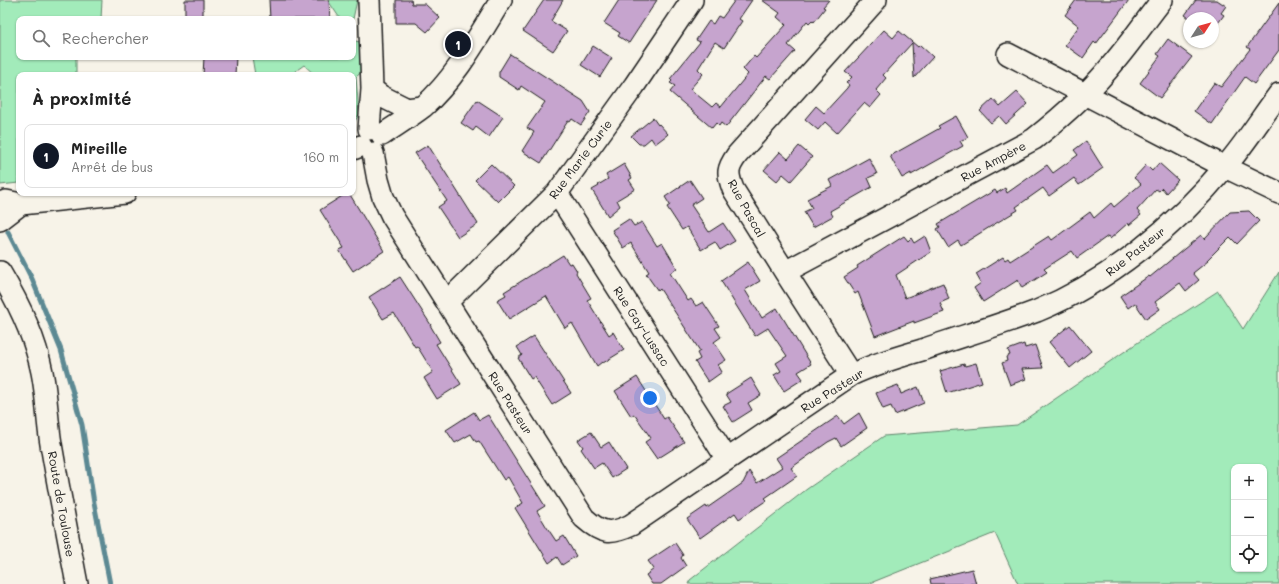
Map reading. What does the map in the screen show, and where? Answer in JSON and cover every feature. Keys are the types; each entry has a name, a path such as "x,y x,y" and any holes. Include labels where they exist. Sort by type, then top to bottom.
{"street":[{"name":"Rue Pasteur","path":"369,0 372,89 368,142 386,203 392,216 584,518 595,528 607,533 618,532 631,525 851,374 869,366 969,334 1037,310 1071,295 1124,262 1148,243 1192,203 1226,167 1279,94"},
{"path":"368,142 422,107 439,91 454,73 501,0"},
{"name":"Rue Marie Curie","path":"447,302 556,193 634,86 692,0"},
{"name":"Rue Pascal","path":"851,374 733,189 728,176 730,165 748,143 876,0"},
{"name":"Rue Ampère","path":"785,272 1034,139 1085,93 1115,62 1162,0"},
{"path":"1008,54 1279,193"},
{"path":"372,89 381,96 407,109 422,107"},
{"name":"Rue Gay-Lussac","path":"556,193 727,459"},
{"path":"0,203 6,201 21,204 97,196"},
{"path":"0,220 21,204"},
{"name":"Route de Toulouse","path":"0,272 22,314 33,341 42,372 48,424 63,517 77,584"},
{"name":"Route de Toulouse","path":"0,301 16,333 27,361 48,424"}],"green space":[{"path":"0,0 102,0 101,16 16,16 16,60 76,60 76,72 16,72 16,183 0,185"},
{"path":"329,0 357,0 354,16 338,16"},
{"path":"356,41 361,42 366,68 356,77 356,72 312,72 304,65 294,72 254,72 252,60 356,60"},
{"path":"356,77 359,114 356,120"},
{"path":"1279,272 1279,584 1018,584 995,533 868,584 688,584 690,580 807,489 884,436 1017,425 1140,341 1218,291 1243,329"}],"building":[{"path":"185,0 203,0 203,16 185,16"},
{"path":"269,0 329,0 330,16 270,16"},
{"path":"396,0 411,0 412,4 425,4 440,18 427,32 416,23 396,23"},
{"path":"544,0 563,0 551,21 567,31 553,51 523,31"},
{"path":"619,0 657,0 629,43 618,36 620,33 604,23"},
{"path":"735,0 752,0 739,19 742,21 724,48 715,42 698,69 703,74 690,89 712,107 716,103 721,107 748,74 743,69 754,56 756,58 786,25 777,17 780,13 762,0 829,0 823,7 825,8 814,22 812,20 809,23 807,21 788,45 795,51 770,79 766,76 726,127 721,123 719,126 716,123 712,128 670,92 675,86 670,83 672,81 670,79 700,42 696,40 709,21 713,24 718,16 722,18"},
{"path":"1076,0 1129,0 1096,44 1094,42 1083,58 1065,45 1079,26 1065,15"},
{"path":"1196,0 1217,0 1226,6 1221,13 1224,15 1219,22 1219,12 1187,12"},
{"path":"1279,3 1279,50 1254,84 1245,77 1212,124 1194,111 1214,83 1221,87 1250,49 1247,47"},
{"path":"884,30 893,38 899,31 918,47 920,45 933,57 914,78 912,43 883,75 886,78 876,90 881,95 870,108 864,103 837,133 825,122 818,130 805,119 816,106 824,113 847,88 849,85 846,83 852,77 845,72"},
{"path":"1168,39 1192,57 1160,98 1140,83 1160,56 1157,54"},
{"path":"593,46 612,58 600,77 581,65"},
{"path":"510,54 583,101 590,112 581,125 572,119 570,122 568,121 541,163 522,151 534,132 527,128 545,102 521,86 519,90 499,77 499,72"},
{"path":"204,60 236,60 235,72 203,72"},
{"path":"1017,92 1028,104 1006,124 999,116 991,123 980,111 993,99 1000,107"},
{"path":"477,100 503,117 489,137 476,127 473,131 461,123"},
{"path":"956,116 968,137 960,141 963,146 911,175 911,173 902,178 890,156 940,128 938,126"},
{"path":"653,118 668,134 655,144 651,138 644,144 639,144 631,136"},
{"path":"1086,141 1103,168 1079,185 1074,178 1049,196 1043,188 1016,207 1018,210 961,245 958,240 948,247 937,229 940,227 938,224 995,190 997,193 1005,188 1007,193 1047,165 1053,173 1078,155 1074,150"},
{"path":"428,145 478,224 458,237 438,207 447,201 415,153"},
{"path":"799,146 812,157 791,181 783,174 777,181 764,170 780,152 788,159"},
{"path":"869,158 877,174 868,178 872,187 830,211 833,216 813,227 804,212 812,208 807,199 832,186 829,180"},
{"path":"1159,163 1178,180 1166,193 1162,188 1159,191 1156,189 1137,210 1141,215 1129,225 1128,223 1110,239 1108,236 1077,258 1072,251 1044,269 1047,272 1022,288 1018,280 983,302 974,288 981,283 976,274 1003,257 1005,260 1008,258 1010,261 1049,236 1052,240 1090,212 1094,218 1111,203 1114,207 1141,184 1134,178 1146,165 1152,171"},
{"path":"491,164 514,186 498,202 475,180"},
{"path":"624,164 632,178 629,180 635,189 617,200 620,206 608,216 592,190 608,179 606,175"},
{"path":"690,180 702,198 691,205 709,232 723,223 735,241 720,250 715,242 701,250 687,227 682,230 667,207 670,205 665,197"},
{"path":"342,196 351,196 384,251 353,271 339,250 344,248 320,210"},
{"path":"1249,211 1259,221 1237,244 1230,237 1207,260 1208,261 1193,273 1199,280 1186,291 1180,283 1155,302 1160,309 1146,319 1135,303 1128,308 1120,296 1149,276 1150,277 1201,235 1204,239 1230,212"},
{"path":"629,219 634,226 642,222 657,246 662,243 677,268 670,273 688,301 691,299 696,306 703,302 719,326 715,328 721,337 714,342 726,360 718,365 722,372 708,382 695,362 700,359 697,353 700,351 660,289 658,291 646,274 649,272 631,243 623,248 612,230"},
{"path":"904,236 908,241 911,238 914,243 925,236 931,252 896,275 905,298 943,283 949,299 940,303 944,312 914,323 914,321 875,336 858,292 855,294 844,277 858,268 857,266"},
{"path":"563,255 569,264 572,263 577,271 576,273 591,298 587,300 609,335 613,332 624,350 597,366 572,323 565,328 546,296 509,319 497,300 506,295 504,292"},
{"path":"748,262 760,281 745,290 762,318 777,308 811,364 798,372 803,379 784,391 774,375 781,371 776,363 787,356 768,328 755,336 721,281"},
{"path":"400,277 431,325 440,342 436,344 461,384 437,399 424,378 433,372 417,346 415,347 394,313 383,319 369,297"},
{"path":"1070,325 1091,351 1070,368 1049,342"},
{"path":"534,336 571,393 552,405 534,377 531,379 518,358 522,355 517,347"},
{"path":"1024,344 1025,348 1035,345 1043,368 1022,369 1026,379 1010,385 1002,363 1007,361 1006,357 1010,355 1008,350"},
{"path":"976,363 982,382 947,393 940,371 964,364 965,366"},
{"path":"637,377 664,419 667,417 684,442 657,459 645,442 651,438 634,414 631,416 615,391"},
{"path":"751,378 761,395 748,403 752,410 733,422 723,406 731,402 726,394"},
{"path":"898,385 901,394 918,387 924,403 895,415 891,406 883,409 876,393"},
{"path":"474,412 479,420 488,415 545,506 537,511 546,526 556,541 564,536 576,556 562,565 557,557 549,563 515,508 523,503 508,477 504,480 479,441 476,442 471,434 455,443 446,430"},
{"path":"859,413 867,428 841,446 836,438 828,442 791,468 797,476 765,498 767,500 739,519 735,513 700,538 687,519 706,506 707,508 743,483 749,471 757,483 782,467 776,458 838,416 844,424"},
{"path":"591,432 601,447 609,442 626,469 612,478 602,463 594,468 581,449 583,447 578,440"},
{"path":"675,543 683,555 681,558 686,566 661,584 652,584 646,575 654,569 648,561"},
{"path":"972,569 976,584 931,584 930,579"}],"waterway":[{"path":"8,232 32,279 61,350 82,425 94,503 110,584"}],"place":[{"name":"Mireille","path":"458,44"}]}
